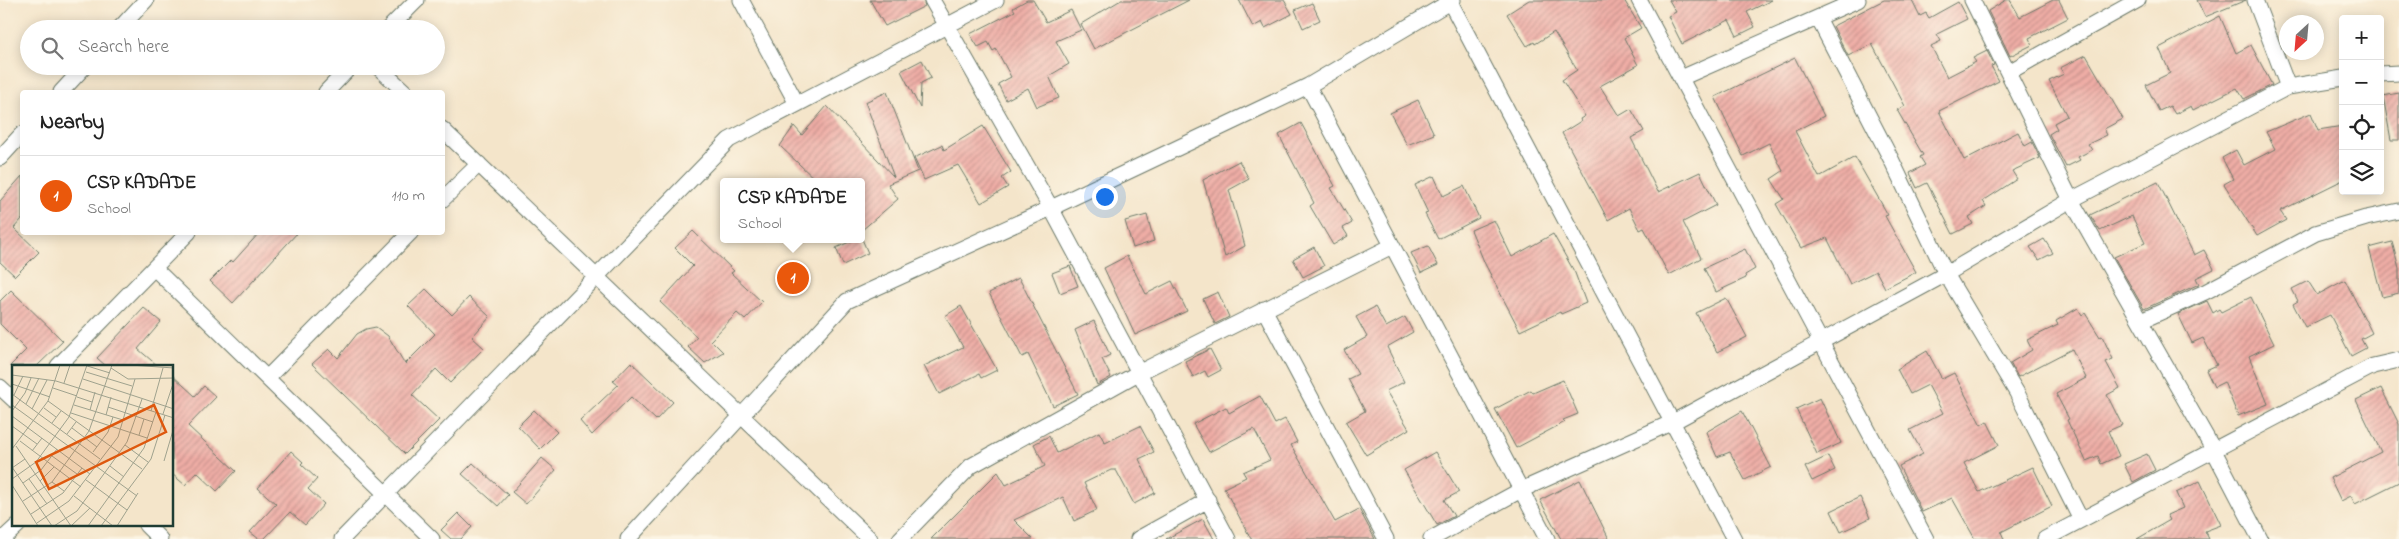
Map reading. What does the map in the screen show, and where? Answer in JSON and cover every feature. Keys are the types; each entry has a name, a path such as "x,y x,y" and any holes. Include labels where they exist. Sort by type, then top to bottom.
{"street":[{"path":"127,20 146,0"},
{"path":"397,20 417,0"},
{"path":"741,0 797,104"},
{"path":"932,0 1051,208 1228,539"},
{"path":"342,539 729,140 996,0"},
{"path":"1639,0 1926,539"},
{"path":"1681,78 1858,0"},
{"path":"1972,0 2071,200 2213,449 2260,539"},
{"path":"2009,72 2138,0"},
{"path":"2256,0 2288,87"},
{"path":"632,538 847,300 1051,208 1308,86 1450,1 1674,422 1734,539"},
{"path":"1818,18 1891,159 1946,274 2017,393 2081,520"},
{"path":"2384,74 2399,72"},
{"path":"63,90 77,75"},
{"path":"328,90 342,75"},
{"path":"387,75 403,90"},
{"path":"1431,539 1521,490 1674,422 1946,274 2071,200 2288,87 2339,79"},
{"path":"1308,86 1547,539"},
{"path":"445,132 870,539"},
{"path":"0,158 20,136"},
{"path":"445,197 479,164"},
{"path":"2141,322 2205,292 2316,233 2366,218 2399,212"},
{"path":"59,365 185,235"},
{"path":"268,378 408,235"},
{"path":"900,539 971,466 1140,372 1392,246"},
{"path":"154,268 432,539"},
{"path":"1264,309 1386,539"},
{"path":"2045,539 2373,366 2399,360"},
{"path":"0,387 12,398"},
{"path":"1138,539 1208,500"},
{"path":"3,539 17,526"},
{"path":"147,526 160,539"}],"building":[{"path":"870,0 923,0 925,6 885,26"},
{"path":"1027,0 1033,0 1046,22 1071,10 1081,30 1056,41 1069,64 1049,76 1059,98 1037,107 1028,88 1006,100 998,84 1011,77 996,49 993,51 988,42 978,47 970,34 1015,11 1013,8"},
{"path":"1121,0 1189,0 1094,49 1081,24"},
{"path":"1239,0 1284,0 1292,14 1265,28 1262,22 1253,27"},
{"path":"1529,0 1624,0 1641,28 1624,38 1638,65 1600,86 1619,116 1631,109 1644,131 1631,138 1658,192 1700,172 1716,205 1683,222 1701,258 1669,275 1644,228 1640,230 1629,208 1608,220 1562,133 1581,121 1580,119 1585,116 1562,80 1577,70 1554,32 1535,44 1534,42 1527,46 1507,14"},
{"path":"1669,0 1772,0 1747,12 1755,27 1737,36 1729,20 1682,44 1668,16 1676,12"},
{"path":"1884,0 1912,0 1920,16 1926,13 1929,18 1958,2 1967,19 1937,34 1941,41 1931,46 1947,77 1976,62 1973,58 1987,51 1994,65 1991,66 1999,81 1939,111 1964,160 2018,132 2025,146 2032,142 2040,158 2012,171 2017,179 1983,201 1986,206 1969,217 1973,224 1953,234 1927,183 1917,188 1910,173 1925,165 1920,157 1923,155 1897,110 1905,106 1872,44 1848,56 1833,26"},
{"path":"2006,0 2010,0 2020,17 2053,0 2059,0 2068,18 2029,38 2032,45 2010,56 1988,11"},
{"path":"2197,0 2246,0 2205,17"},
{"path":"1312,3 1320,20 1303,28 1295,10"},
{"path":"2220,16 2236,53 2251,45 2272,85 2244,99 2237,88 2193,110 2191,106 2175,114 2170,106 2159,111 2146,85 2170,73 2159,48"},
{"path":"2086,55 2123,119 2104,129 2107,135 2088,144 2092,150 2078,157 2080,160 2066,167 2049,134 2057,129 2054,123 2067,116 2049,81 2064,74 2060,68"},
{"path":"1795,58 1824,116 1795,131 1819,177 1855,157 1888,215 1885,216 1916,272 1885,288 1876,271 1850,284 1827,238 1801,248 1776,204 1784,199 1771,179 1783,171 1769,143 1743,156 1715,97"},
{"path":"922,60 931,78 921,83 920,108 901,71"},
{"path":"887,92 918,171 888,184 898,199 865,227 865,178 814,178 780,146 794,126 802,135 827,106 894,177 865,102"},
{"path":"2399,93 2399,140 2391,140 2384,96"},
{"path":"1418,100 1434,134 1407,145 1390,113"},
{"path":"2311,113 2318,130 2339,127 2339,182 2280,211 2286,220 2257,236 2224,184 2233,179 2222,158 2236,150 2244,165 2275,149 2266,132"},
{"path":"1301,123 1335,186 1331,188 1352,223 1343,228 1348,236 1333,245 1310,206 1314,203 1279,135"},
{"path":"983,126 1011,172 1002,178 1008,187 981,203 958,165 924,180 914,158 942,145 944,150"},
{"path":"1239,161 1249,179 1229,190 1245,246 1225,257 1203,180"},
{"path":"1434,176 1443,196 1464,186 1479,218 1438,239 1425,214 1428,213 1415,185"},
{"path":"20,178 20,221 14,228 39,252 15,276 0,262 0,201"},
{"path":"2158,182 2194,255 2204,250 2214,269 2196,278 2199,284 2144,309 2114,257 2145,243 2132,216 2100,231 2090,215"},
{"path":"1147,215 1154,241 1133,248 1125,221"},
{"path":"1494,220 1512,257 1553,234 1575,273 1586,303 1561,314 1560,312 1520,331 1485,264 1471,230"},
{"path":"693,231 734,271 731,273 762,302 745,320 737,313 711,340 723,352 705,363 688,347 697,337 660,302 693,266 675,248"},
{"path":"257,235 295,235 233,303 210,281 231,260 233,262"},
{"path":"2044,239 2053,253 2039,260 2030,247"},
{"path":"2392,242 2399,268 2399,293 2382,297 2369,248"},
{"path":"847,243 864,243 868,253 843,265 836,248"},
{"path":"1428,246 1438,265 1421,273 1411,253"},
{"path":"1314,247 1324,266 1303,277 1293,259"},
{"path":"1745,249 1755,269 1745,275 1746,278 1716,292 1704,268"},
{"path":"1127,256 1146,294 1172,281 1187,311 1135,335 1104,268"},
{"path":"1070,266 1078,286 1060,293 1052,273"},
{"path":"1019,278 1078,394 1053,406 1028,354 1022,357 989,293"},
{"path":"2345,280 2372,333 2361,339 2366,348 2351,356 2330,315 2305,327 2293,304 2298,301 2292,289 2308,281 2317,295"},
{"path":"426,289 452,315 469,297 490,317 472,337 484,348 450,383 436,369 412,395 439,420 405,454 312,364 329,349 338,358 357,334 366,329 376,327 388,336 405,364 435,334 408,306"},
{"path":"11,290 63,341 38,365 10,366 26,350 0,324 0,301"},
{"path":"1218,292 1229,317 1215,324 1203,299"},
{"path":"2251,297 2274,344 2249,356 2268,404 2238,416 2224,382 2214,387 2206,370 2217,365 2203,338 2192,343 2178,314 2207,301 2213,313 2219,309 2221,312"},
{"path":"1726,298 1747,337 1717,352 1696,313"},
{"path":"961,306 997,370 981,378 979,374 939,394 924,366 963,347 945,316"},
{"path":"1375,307 1386,327 1405,317 1413,332 1387,347 1404,382 1386,391 1409,429 1366,455 1346,422 1365,411 1348,379 1358,374 1344,350 1367,337 1356,317"},
{"path":"144,308 161,322 138,349 157,365 105,365 97,358"},
{"path":"2078,308 2082,315 2085,313 2100,337 2102,336 2113,359 2106,362 2120,388 2107,395 2122,425 2108,431 2119,456 2101,464 2098,456 2086,461 2067,420 2069,419 2056,394 2086,378 2072,349 2018,377 2010,363 2032,350 2027,340 2058,325 2056,321"},
{"path":"1094,321 1110,355 1102,359 1111,377 1097,385 1075,330"},
{"path":"1210,349 1221,370 1208,377 1205,371 1193,377 1185,361"},
{"path":"1927,351 1942,379 1954,373 1981,425 1987,421 1999,445 1964,463 1979,492 2033,467 2052,506 2001,532 2004,539 1975,539 1952,498 1922,512 1899,466 1923,454 1910,430 1943,413 1928,385 1910,394 1897,369"},
{"path":"631,362 673,402 656,420 631,397 592,435 580,421 618,385 613,381"},
{"path":"174,377 195,396 204,386 216,397 188,426 236,471 217,491 197,472 185,485 174,476"},
{"path":"1563,380 1578,414 1563,420 1565,422 1516,448 1495,409 1531,390 1533,393"},
{"path":"2381,388 2399,424 2399,482 2355,504 2351,496 2341,501 2330,478 2381,452 2356,400"},
{"path":"1260,396 1275,424 1285,419 1297,442 1291,445 1335,522 1359,509 1375,539 1251,539 1224,488 1246,477 1243,472 1270,460 1254,429 1209,452 1193,424 1226,407 1229,413"},
{"path":"1820,398 1841,443 1817,454 1796,409"},
{"path":"534,410 557,432 540,449 518,426"},
{"path":"1742,411 1771,467 1745,480 1730,452 1717,457 1706,432"},
{"path":"1140,426 1154,452 1139,459 1155,493 1134,504 1116,470 1111,470 1084,483 1097,510 1074,521 1063,497 1014,520 1033,539 931,539 998,472 1006,485 1045,466 1034,444 1049,436 1057,453 1099,432 1105,443"},
{"path":"291,451 303,462 301,464 317,479 308,489 324,504 305,525 290,512 264,539 259,539 250,532 276,504 258,488"},
{"path":"1435,452 1459,492 1444,500 1454,516 1437,525 1404,470"},
{"path":"2147,454 2155,470 2133,482 2124,464"},
{"path":"1828,456 1835,470 1812,481 1805,467"},
{"path":"542,458 556,470 526,504 512,492"},
{"path":"473,463 508,495 498,506 462,474"},
{"path":"1580,480 1609,539 1561,539 1540,500"},
{"path":"2200,481 2221,525 2205,531 2209,539 2137,539 2170,520 2167,515 2183,508 2176,493"},
{"path":"1860,497 1870,518 1841,532 1831,511"},
{"path":"458,513 472,527 461,539 451,539 441,530"},
{"path":"1203,519 1214,539 1166,539"}],"place":[{"name":"CSP KADADE","path":"793,278"}]}
